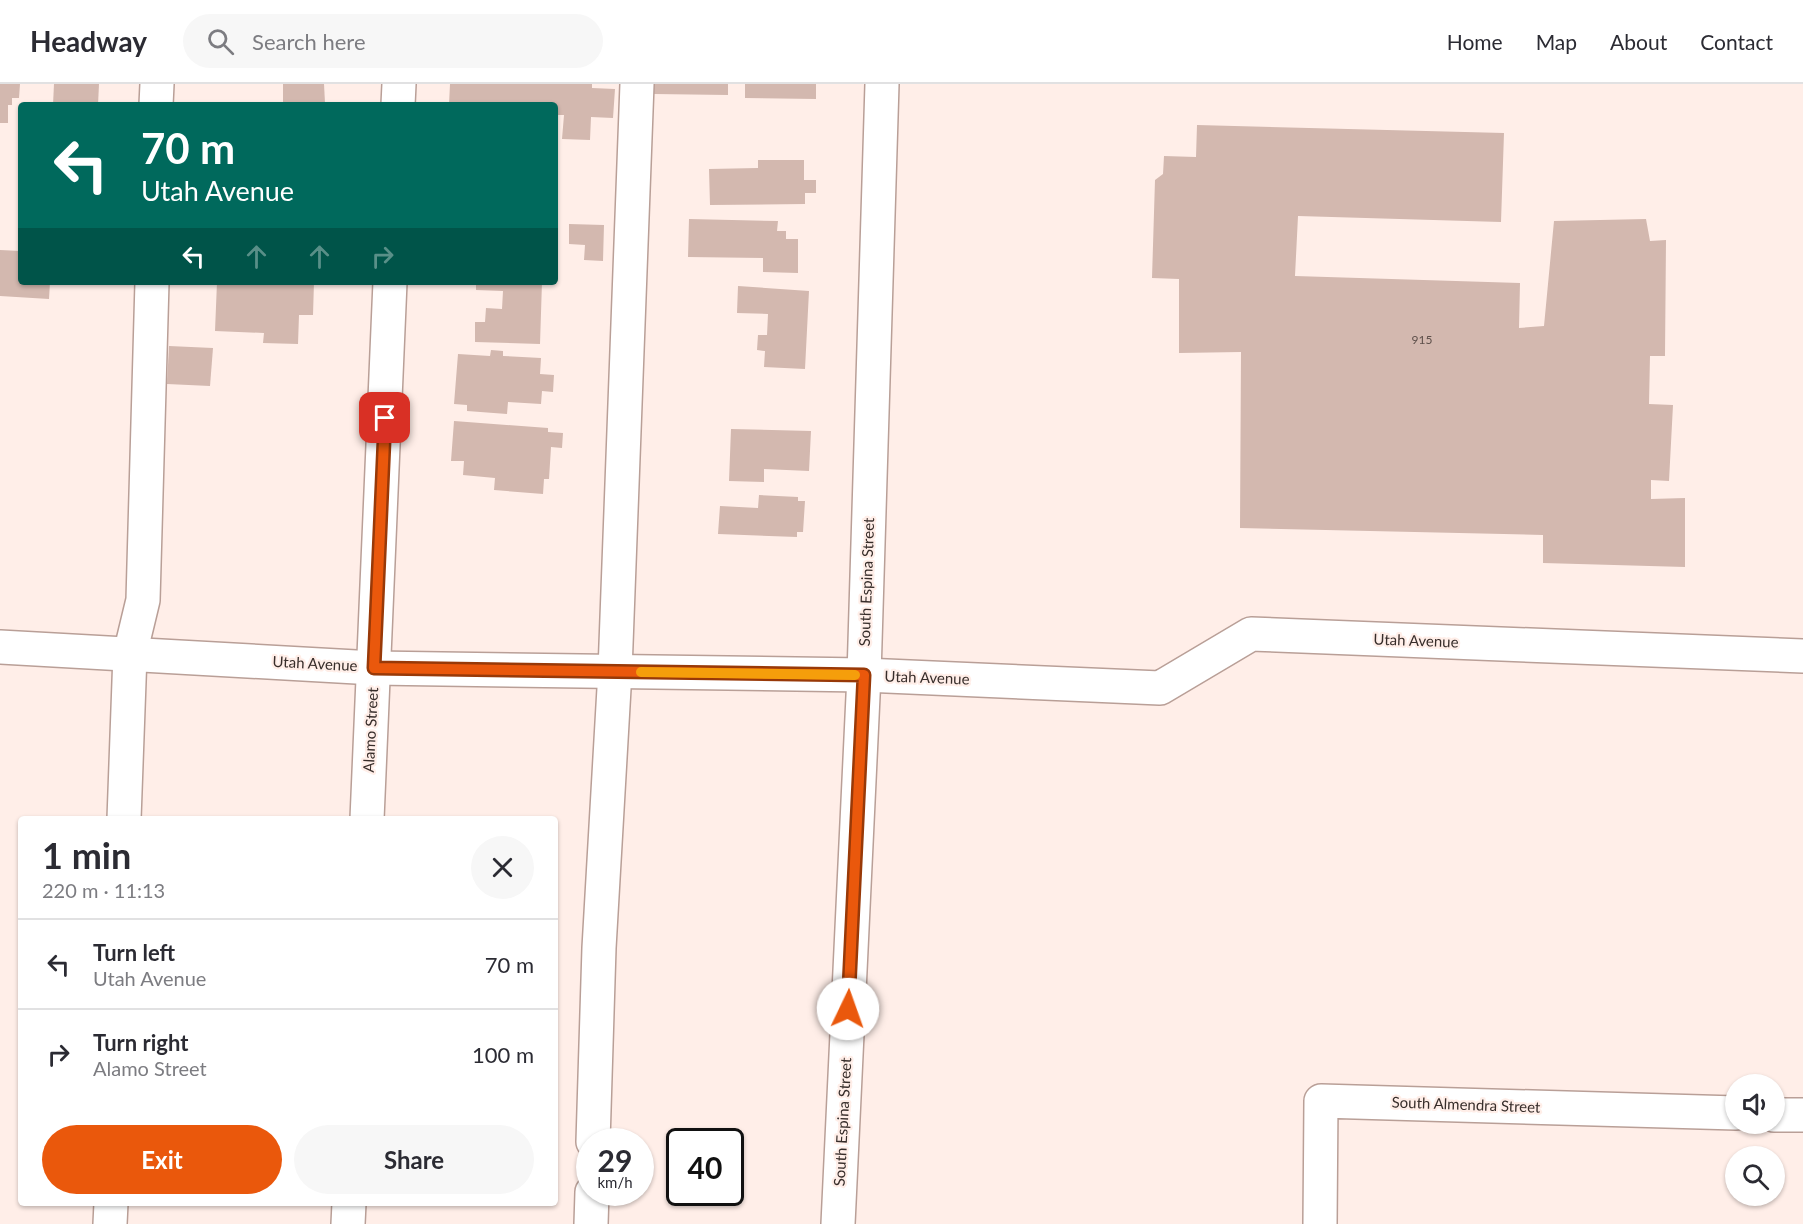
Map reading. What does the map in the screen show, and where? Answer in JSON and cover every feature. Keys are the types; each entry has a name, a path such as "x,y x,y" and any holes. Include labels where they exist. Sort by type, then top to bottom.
{"street":[{"path":"156,102 157,84"},
{"path":"398,102 399,84"},
{"path":"593,1128 598,948 615,671 637,84"},
{"name":"South Espina Street","path":"838,1224 864,675 882,84"},
{"path":"124,816 130,654 143,600 152,285"},
{"name":"Alamo Street","path":"367,816 390,285"},
{"name":"Utah Avenue","path":"0,647 374,668 864,675 1160,688 1251,634 1803,656"},
{"name":"South Almendra Street","path":"1320,1224 1321,1101 1725,1113"},
{"path":"1785,1115 1803,1115"},
{"path":"110,1224 111,1206"},
{"path":"348,1224 349,1206"},
{"path":"591,1224 592,1206"}],"building":[{"path":"0,84 20,84 19,98 12,98 12,105 8,105 8,123 0,123"},
{"path":"54,84 99,84 98,102 53,102"},
{"path":"283,84 324,84 325,102 283,102"},
{"path":"450,84 592,84 592,88 615,89 613,118 591,117 590,140 562,139 564,115 558,115 558,102 449,102"},
{"path":"654,84 728,84 728,95 654,94"},
{"path":"745,84 816,84 816,99 745,98"},
{"path":"1197,125 1504,133 1501,222 1298,216 1295,276 1520,283 1519,328 1544,326 1554,221 1646,219 1650,241 1666,240 1665,356 1650,356 1649,404 1673,405 1669,481 1651,480 1651,499 1685,498 1685,567 1543,563 1543,535 1240,528 1241,352 1179,353 1179,279 1152,278 1155,180 1163,174 1164,156 1196,157"},
{"path":"758,160 804,160 804,180 816,180 816,193 805,193 805,204 710,205 709,169 758,168"},
{"path":"689,219 778,221 777,231 786,231 786,239 798,239 798,273 763,272 763,258 688,257"},
{"path":"569,224 604,225 603,261 584,260 585,245 569,244"},
{"path":"0,250 18,251 18,285 50,285 49,299 0,296"},
{"path":"217,285 314,285 313,315 299,315 298,344 263,343 264,333 215,331"},
{"path":"476,285 542,285 540,344 475,342 475,322 485,322 486,308 502,309 503,291 476,290"},
{"path":"738,286 809,291 805,369 764,367 765,351 757,350 758,335 767,335 768,314 737,313"},
{"path":"169,346 213,348 210,386 167,384"},
{"path":"491,350 503,351 503,356 541,358 540,374 554,375 553,392 542,391 541,404 508,402 507,414 467,411 467,405 454,404 458,354 490,356"},
{"path":"454,421 548,428 548,432 563,433 562,448 551,447 549,479 544,479 543,494 494,490 495,478 463,475 464,461 451,461"},
{"path":"731,429 811,431 809,471 764,469 764,482 729,481"},
{"path":"759,495 798,497 798,501 805,501 803,532 797,532 797,537 718,534 720,506 758,508"}],"slow traffic":[{"path":"641,672 855,675"}],"route":[{"path":"385,418 374,668 864,675 848,1009"}]}
